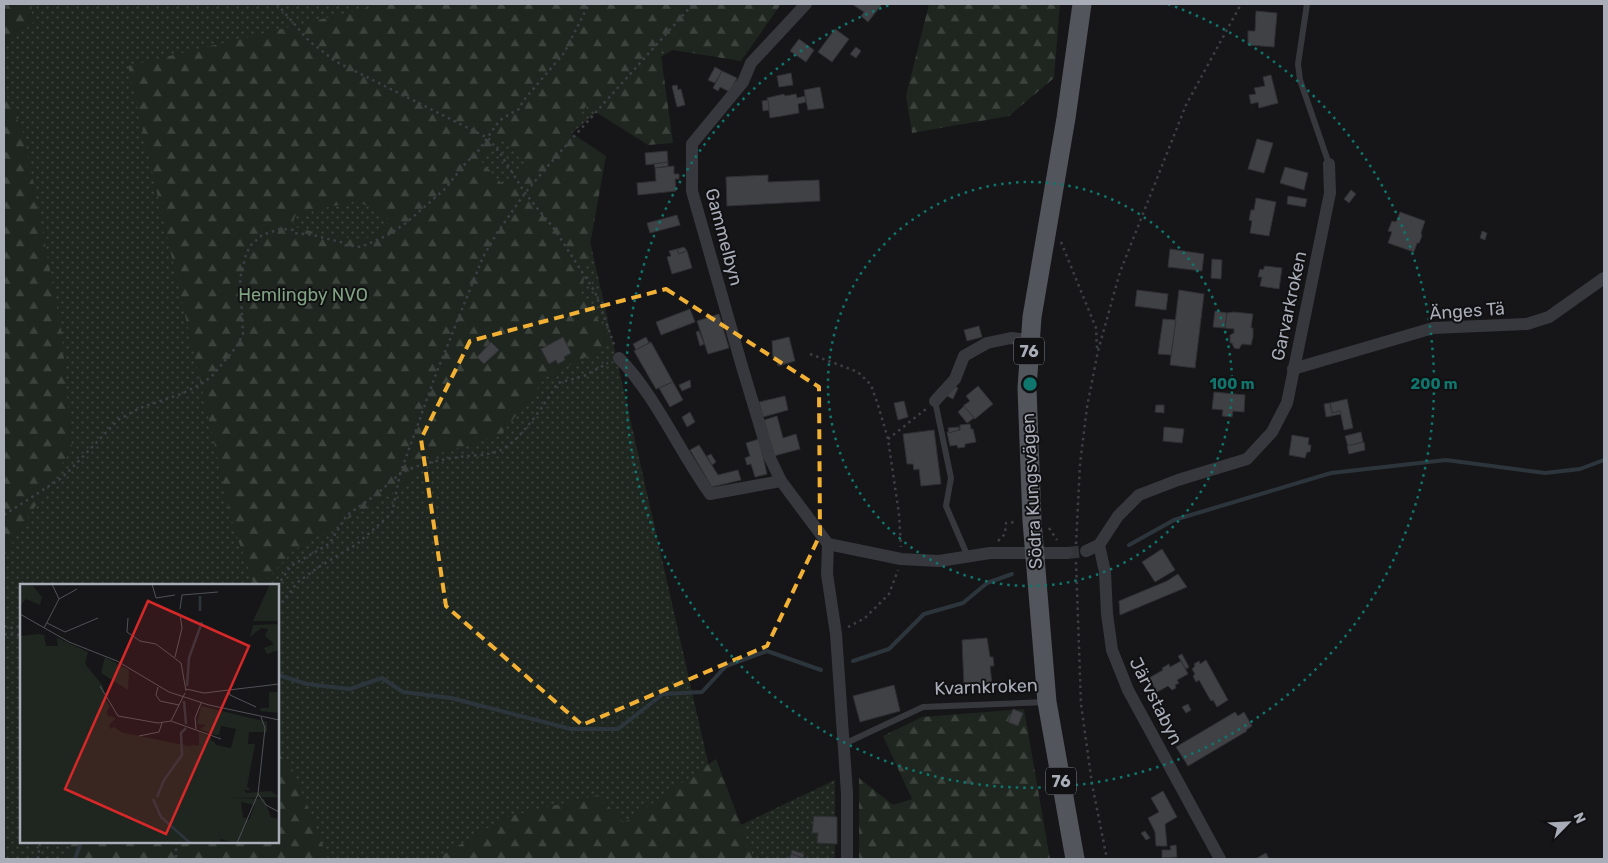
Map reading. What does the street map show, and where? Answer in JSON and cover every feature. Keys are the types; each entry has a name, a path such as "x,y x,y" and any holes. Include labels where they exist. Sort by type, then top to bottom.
{"main road":[{"name":"Södra Kungsvägen","path":"1076,859 1047,702 1032,521 1027,388 1036,290 1066,118 1082,4"}],"street":[{"name":"Gammelbyn","path":"806,4 751,63 743,82 692,144 692,191 769,456 782,481 828,544"},
{"name":"Garvarkroken","path":"1099,545 1118,516 1139,495 1178,480 1247,459 1272,432 1287,402 1330,193 1329,164"},
{"name":"Änges Tä","path":"1294,369 1433,328 1527,324 1549,317 1604,278"},
{"path":"935,401 955,379 964,356 987,343 1011,338 1030,340"},
{"path":"619,358 629,368 710,494 782,481"},
{"path":"847,859 847,793 836,634 826,574 828,544 901,559 939,561 984,554 1076,551 1099,545"},
{"name":"Järvstabyn","path":"1099,545 1105,572 1107,614 1112,650 1115,658 1128,690 1220,859"}],"lane":[{"name":"Garvarkroken","path":"1307,4 1298,64 1300,80 1329,164"},
{"path":"935,401 951,478 946,506 968,557"},
{"name":"Kvarnkroken","path":"844,744 923,707 1047,702"}],"path":[{"path":"277,4 309,40 335,60 488,138 526,193 555,230 595,292 619,358 584,376 558,382 545,404 512,442 500,450 409,468 372,498 347,515 329,544 291,566 279,584"},
{"path":"4,515 60,479 118,420 140,408 181,394 203,383 213,375 237,346 242,334 240,279 246,254 262,235 280,229 293,230 294,233 314,235 344,243 345,245 360,247 401,227 436,198 503,118 519,109 523,101 564,53 589,4"},
{"path":"279,607 298,583 316,568 357,544 392,513 400,474 436,374 483,257 496,233 526,193 693,4"},
{"path":"1107,859 1092,784 1081,704 1076,600 1080,464 1087,407 1098,351 1120,272 1186,105 1241,4"},
{"path":"1057,245 1058,237 1096,328 1098,351"},
{"path":"810,354 858,372 871,385 888,439 899,514 901,559 889,594 865,618 836,634"},
{"path":"888,439 935,401"},
{"path":"984,554 1005,534 1006,522 1046,522 1058,540"},
{"path":"4,626 13,628 20,626"},
{"path":"4,634 20,635"},
{"path":"38,859 40,843"},
{"path":"176,843 176,859"}],"highlighted area":[{"path":"666,289 819,387 820,535 767,646 582,725 446,606 421,439 470,341"}],"green space":[{"name":"Hemlingby NVO","path":"4,4 752,4 657,59 570,135 587,228 724,833 835,780 835,859 4,859"},
{"path":"4,4 31,4 33,23 4,46"},
{"path":"384,4 781,4 741,61 660,48 673,143 648,145 586,106 570,132 606,156 581,295 614,343 546,377 500,436 426,457 410,483 294,550 263,584 254,584 233,525 128,66","holes":["504,139 528,166 505,187 480,160","358,201 392,221 377,234 360,239 329,235 292,226 295,216"]},
{"path":"929,4 1060,4 1054,78 1009,116 912,133 906,96"},
{"path":"4,90 24,135 61,327 72,448 4,556"},
{"path":"1024,709 1050,859 859,859 859,778 893,805 912,799 883,736 922,717"},
{"path":"279,754 294,772 328,859 66,859 71,843 279,843"},
{"path":"716,759 754,859 436,859 506,817 598,795 624,823"}],"building":[{"path":"852,4 882,4 868,22 861,16 864,12"},
{"path":"1256,11 1277,13 1274,47 1248,45 1248,31 1255,31"},
{"path":"835,29 849,39 832,62 818,52"},
{"path":"799,39 814,50 806,62 790,51"},
{"path":"856,47 861,51 856,58 850,54"},
{"path":"715,67 722,71 715,83 708,80"},
{"path":"722,71 737,78 730,92 720,87 718,91 713,88"},
{"path":"791,73 793,85 779,87 777,76"},
{"path":"1271,75 1278,103 1259,108 1258,102 1251,104 1249,95 1256,94 1254,88 1265,86 1263,77"},
{"path":"677,85 678,90 681,89 685,105 677,107 672,86"},
{"path":"820,87 824,108 808,110 804,90"},
{"path":"784,94 785,96 796,94 797,98 805,96 806,102 798,104 799,113 770,118 767,98"},
{"path":"768,100 769,110 763,111 762,101"},
{"path":"1257,139 1273,143 1264,173 1248,169"},
{"path":"667,151 668,162 646,165 645,153"},
{"path":"668,162 668,166 655,168 654,164"},
{"path":"674,166 674,174 679,174 679,179 675,179 676,191 638,195 637,183 656,181 655,168"},
{"path":"1285,167 1308,173 1304,190 1280,183"},
{"path":"768,175 768,182 819,180 820,201 727,206 726,177"},
{"path":"1351,190 1356,194 1349,203 1344,199"},
{"path":"1288,196 1307,199 1305,207 1287,204"},
{"path":"1256,198 1276,202 1269,236 1250,233 1252,221 1249,220 1251,210 1254,210"},
{"path":"1400,212 1425,221 1421,233 1422,236 1414,252 1388,243 1392,232 1388,231 1392,221 1396,222"},
{"path":"677,215 680,225 650,233 647,223"},
{"path":"1482,231 1487,233 1485,240 1480,238"},
{"path":"684,247 687,251 679,254 677,249"},
{"path":"677,249 679,254 687,251 692,268 672,274 667,257 671,256 669,251"},
{"path":"1170,249 1204,254 1202,271 1168,267"},
{"path":"1212,259 1222,260 1221,279 1211,278"},
{"path":"1265,266 1282,268 1279,289 1260,286 1262,277 1258,277 1260,269 1263,270"},
{"path":"1137,290 1168,294 1166,310 1135,306"},
{"path":"1179,290 1204,294 1195,368 1170,365"},
{"path":"690,309 695,322 661,335 656,322"},
{"path":"1215,311 1227,313 1225,328 1213,327"},
{"path":"1227,313 1253,314 1251,345 1242,344 1239,349 1234,348 1232,343 1230,343 1230,335 1234,333 1234,329 1225,328"},
{"path":"719,314 729,348 708,354 697,321"},
{"path":"1163,319 1176,320 1171,355 1158,354"},
{"path":"979,326 982,337 967,341 964,330"},
{"path":"699,331 704,344 700,346 696,332"},
{"path":"563,337 571,353 558,364 556,360 549,364 541,349"},
{"path":"646,337 649,343 636,350 633,344"},
{"path":"789,337 795,361 778,366 776,357 773,358 772,341"},
{"path":"491,342 499,350 484,364 477,357"},
{"path":"651,342 673,382 656,389 634,351"},
{"path":"690,380 691,387 682,391 679,385"},
{"path":"673,382 683,400 670,407 659,388"},
{"path":"952,385 958,388 953,399 947,396"},
{"path":"978,386 993,404 975,419 963,406 970,401 966,396"},
{"path":"1214,392 1245,395 1244,412 1233,411 1232,417 1222,416 1223,410 1212,409"},
{"path":"785,396 788,410 763,417 759,402"},
{"path":"1347,399 1353,428 1344,430 1340,411 1332,413 1330,403"},
{"path":"904,401 908,417 898,420 894,403"},
{"path":"1330,403 1332,413 1340,411 1341,414 1326,417 1324,404"},
{"path":"1156,405 1164,405 1164,413 1155,412"},
{"path":"964,406 974,418 967,423 958,412"},
{"path":"690,412 695,422 687,427 682,417"},
{"path":"777,416 783,438 796,434 800,449 774,456 764,420"},
{"path":"970,424 976,442 965,444 965,447 950,446 947,432 960,430 960,425"},
{"path":"959,427 959,430 949,433 948,428"},
{"path":"1164,427 1184,429 1182,443 1163,441"},
{"path":"934,430 941,484 921,486 919,469 914,470 913,464 907,464 903,434"},
{"path":"1361,432 1363,442 1348,446 1345,436"},
{"path":"1292,435 1309,438 1310,452 1307,452 1305,458 1289,455"},
{"path":"759,439 767,474 755,477 751,464 747,465 745,458 750,456 746,443"},
{"path":"1364,442 1365,450 1349,454 1347,446"},
{"path":"699,445 718,475 738,470 741,480 712,487 690,450"},
{"path":"711,454 716,462 712,465 707,456"},
{"path":"1162,549 1175,570 1155,582 1142,562"},
{"path":"1178,574 1187,587 1120,615 1119,601 1167,581"},
{"path":"987,638 990,657 993,657 994,666 990,666 992,684 964,686 962,640"},
{"path":"1182,654 1189,667 1186,669 1178,656"},
{"path":"1206,660 1228,700 1217,707 1213,700 1211,701 1199,680 1196,682 1193,676 1195,674 1192,669 1195,666 1194,664 1199,661 1200,664"},
{"path":"1181,661 1188,674 1177,680 1179,683 1175,685 1176,688 1172,690 1168,686 1157,692 1149,678 1169,664 1170,667"},
{"path":"894,685 900,711 860,722 853,696"},
{"path":"1188,704 1191,710 1186,713 1182,707"},
{"path":"1013,709 1023,713 1018,726 1008,722"},
{"path":"1235,712 1238,716 1244,712 1252,726 1247,731 1188,766 1176,747"},
{"path":"1163,791 1177,817 1165,824 1167,846 1156,846 1155,832 1148,818 1159,812 1151,798"},
{"path":"814,816 837,817 837,844 817,843 818,833 812,833"},
{"path":"1145,831 1150,838 1146,840 1141,833"},
{"path":"1176,845 1177,857 1162,858 1162,850 1171,850 1170,846"},
{"path":"792,850 804,854 803,858 791,854"},
{"path":"1266,853 1269,859 1255,859"},
{"path":"791,854 803,858 803,859 789,859"}],"waterway":[{"path":"1129,545 1174,520 1331,473 1446,460 1545,473 1580,469 1604,460"},
{"path":"853,661 889,649 924,614 963,603 987,583 1012,574"},
{"path":"279,675 307,684 350,689 382,678 403,692 451,698 571,729 618,729 663,694 702,692 726,666 767,651 821,670"},
{"path":"75,859 81,843"}],"tunnel":[{"path":"1067,553 1086,551"}]}
